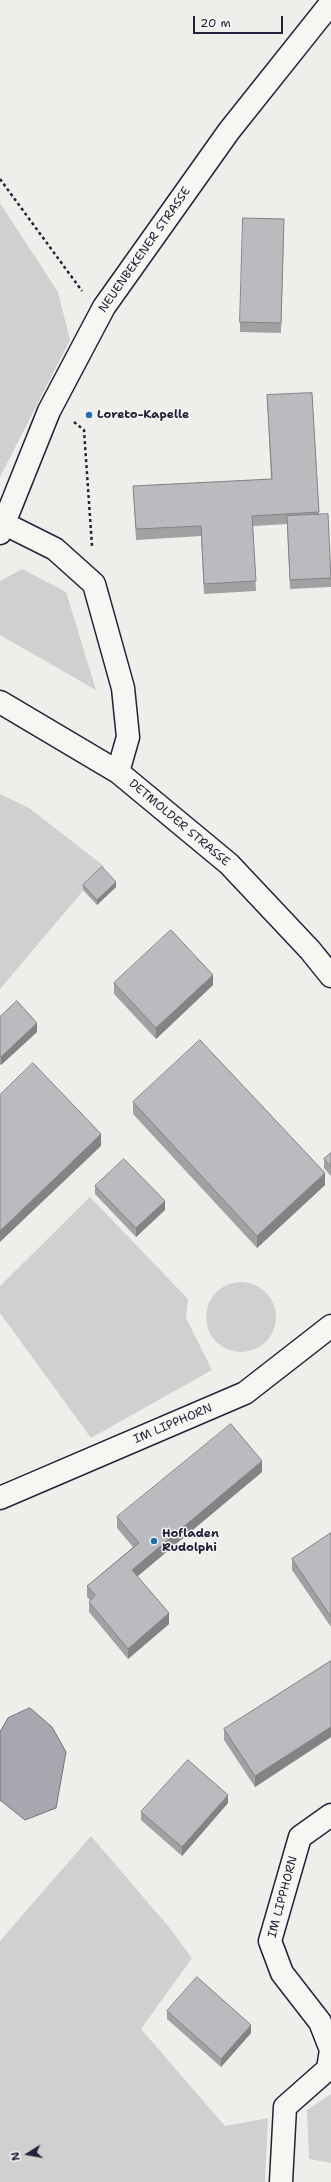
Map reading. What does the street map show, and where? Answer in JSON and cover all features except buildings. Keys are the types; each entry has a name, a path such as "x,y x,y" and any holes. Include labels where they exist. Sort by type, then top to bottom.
{"street":[{"name":"NEUENBEKENER STRASSE","path":"94,584 55,549 2,528 49,411 104,307 229,131 331,4"},
{"path":"94,584 123,688 128,737 118,772"},
{"name":"DETMOLDER STRASSE","path":"0,702 118,772 229,864 310,950 331,976"},
{"name":"IM LIPPHORN","path":"0,1498 245,1393 331,1326"},
{"name":"IM LIPPHORN","path":"281,2182 286,2107 328,2069 331,2050 320,2022 282,1973 270,1941 300,1837 331,1815"}],"path":[{"path":"0,179 82,291 104,307"},
{"path":"49,411 74,422 84,430 94,584"}],"shaded area":[{"path":"0,203 58,292 70,340 0,477"},
{"path":"22,569 66,592 96,690 0,635 0,581"},
{"path":"0,794 29,808 104,866 0,989"},
{"path":"90,1197 188,1299 186,1318 212,1370 91,1438 0,1313 0,1286"},
{"path":"241,1282 254,1285 266,1292 273,1304 276,1317 273,1330 266,1342 254,1349 241,1352 228,1349 216,1342 209,1330 206,1317 209,1304 216,1292 228,1285"},
{"path":"30,1708 52,1727 66,1752 56,1808 25,1820 0,1800 0,1732 8,1718"},
{"path":"91,1836 168,1926 192,1958 141,2029 225,2126 268,2118 265,2182 0,2182 0,1941"},
{"path":"331,2094 331,2163 309,2159 307,2110"}],"place":[{"name":"Loreto-Kapelle","path":"89,415"},
{"name":"Hofladen Rudolphi","path":"154,1541"}]}
